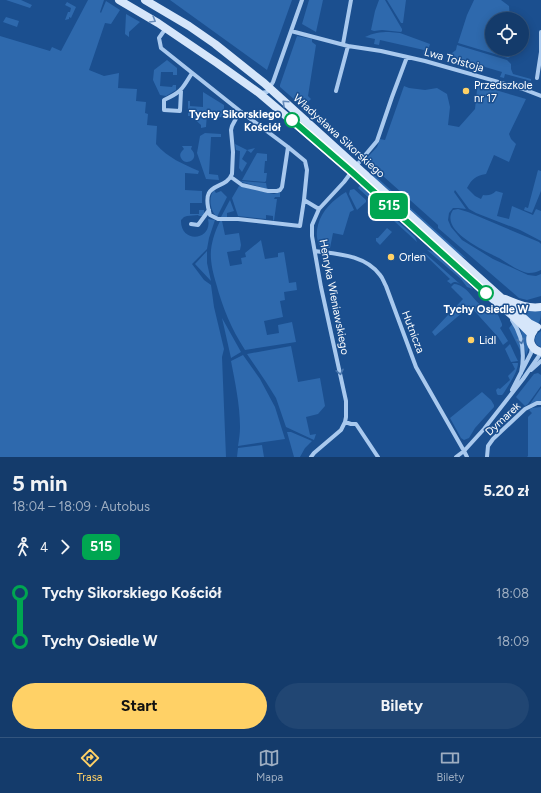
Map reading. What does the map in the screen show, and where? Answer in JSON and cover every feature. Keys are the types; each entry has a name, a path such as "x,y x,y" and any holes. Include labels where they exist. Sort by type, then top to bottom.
{"street":[{"name":"Władysława Sikorskiego","path":"119,0 166,28 259,93 354,169 529,323 539,327"},
{"name":"Władysława Sikorskiego","path":"145,0 189,26 270,88 354,169 531,334"},
{"path":"259,93 266,92 270,88 302,0"},
{"path":"343,44 350,0"},
{"path":"166,28 159,38 161,48 305,161 307,170 300,226 238,219 218,219 210,215 208,199 209,191 231,177 233,152 231,128 240,111"},
{"name":"Lwa Tołstoja","path":"291,31 348,46 425,61 522,89 541,96"},
{"path":"537,78 541,52 541,32"},
{"path":"206,55 212,54 215,50 214,44"},
{"path":"336,91 348,46"},
{"name":"Lwa Tołstoja","path":"354,169 377,141 408,57"},
{"path":"228,70 227,65 230,61 235,60"},
{"path":"181,91 164,100 164,110 180,111 181,91 192,73"},
{"path":"231,177 242,185 268,191 280,190 282,187 288,147"},
{"name":"Henryka Wieniawskiego","path":"345,422 347,410 346,401 312,236 312,225 319,209 354,169"},
{"path":"304,200 319,209"},
{"path":"191,224 198,225 209,210"},
{"name":"Hutnicza","path":"315,251 363,260 380,275 386,286 416,367 467,457"},
{"path":"500,297 524,306 533,308 541,307"},
{"name":"Władysława Sikorskiego","path":"508,312 517,326 522,342 524,359 521,373"},
{"path":"456,457 464,451 490,421 528,373 541,353 532,347 530,341 531,334 539,327"},
{"path":"509,396 531,353 532,347"},
{"path":"528,373 541,361"},
{"name":"Dymarek","path":"487,457 488,446 493,439 525,409 537,403 541,403"},
{"path":"311,457 341,430 345,422 356,424 378,457"}],"shaded area":[{"path":"6,0 21,0 32,5 30,8"},
{"path":"88,0 104,0 101,13 106,1 120,10 111,24 105,23 89,70 104,76 119,73 118,88 137,89 136,101 146,102 145,113 148,114 147,125 157,126 156,144 171,157 199,171 198,174 185,173 185,190 202,191 202,203 190,203 190,214 199,214 199,210 204,210 204,216 198,215 184,217 181,220 182,228 186,233 190,236 196,237 201,235 206,232 208,219 215,220 207,249 192,264 204,280 211,285 214,307 224,349 222,357 226,457 0,457 0,36 50,51 52,47 61,51"},
{"path":"170,0 292,0 267,70"},
{"path":"309,0 323,0 316,32 302,24"},
{"path":"379,0 385,0 402,29 401,32 371,30"},
{"path":"387,0 406,0 403,23 401,23"},
{"path":"474,0 501,0 509,6 509,12 485,12 485,51 458,43 467,15"},
{"path":"67,2 76,7 71,18 69,17 69,19 65,20 71,8 65,5"},
{"path":"126,14 140,22 129,32 129,37 125,34"},
{"path":"6,17 19,21 17,27 3,22"},
{"path":"377,33 400,33 430,44 426,56 423,55 424,50 380,40 379,45 374,44 375,39 365,37"},
{"path":"297,36 312,39 312,42 316,45 308,96 311,99 303,107 280,87"},
{"path":"457,45 485,53 485,56 494,56 507,60 511,64 513,74 531,79 531,81 505,74 504,78 500,77 502,72 451,57 449,61 452,53 456,50"},
{"path":"167,60 177,68 177,75 173,75 173,72 161,72 160,86 172,87 173,85 176,85 176,90 166,96 160,95 153,80 154,70"},
{"path":"478,80 482,86 526,99 509,134 511,139 516,144 509,162 494,155 486,174 474,178 467,188 475,196 481,199 483,195 490,195 496,191 503,193 497,216 509,219 512,206 533,215 536,209 541,211 541,241 520,230 469,209 455,190 454,192 466,209 453,208 449,213 448,220 451,227 462,240 493,259 528,275 536,276 541,274 541,296 527,300 519,298 438,228 438,225 365,160 377,147 380,139 385,140 404,86 425,90 437,88 447,94 450,107 448,125 459,127 475,109"},
{"path":"203,92 224,105 224,117 219,117 219,113 207,113 206,127 201,128 201,125 191,116 188,116 188,101 190,101 190,106 203,107"},
{"path":"205,133 221,134 221,137 211,137 209,174 218,175 219,180 206,179 197,153 200,136"},
{"path":"235,144 247,150 242,159 247,163 242,172 239,168 240,151 236,150"},
{"path":"182,146 192,146 191,149 194,156 191,161 186,162 181,158 180,155 184,149"},
{"path":"255,148 251,153 247,150"},
{"path":"257,153 267,154 264,173 267,173 266,181 242,180"},
{"path":"538,170 541,171 541,191 532,213 524,210 525,207 528,208"},
{"path":"372,173 467,259 456,253 370,175"},
{"path":"241,181 266,183 267,189 242,182"},
{"path":"361,184 377,199 382,207 415,237 417,242 358,188"},
{"path":"239,186 274,194 280,192 280,197 275,197 274,199 277,199 274,221 273,216 266,215 266,219 238,216 232,198"},
{"path":"354,189 366,200 366,202 357,210 349,194 350,190"},
{"path":"214,190 216,193 221,191 227,197 217,217 211,208 210,200"},
{"path":"346,192 354,210 350,212 343,235 333,233 330,248 321,247 317,239 317,228 322,215 337,198"},
{"path":"230,200 234,211 227,213 227,218 221,217"},
{"path":"458,209 539,242 541,244 541,270 531,273 522,271 466,239 458,233 452,225 450,218 453,210"},
{"path":"220,221 222,221 225,235 239,233 241,245 240,250 227,252 230,266 242,264 241,258 246,257 245,253 261,240 265,259 278,257 278,253 284,252 289,283 296,282 297,290 284,292 285,300 280,301 283,317 264,321 267,335 279,333 278,325 292,322 296,342 245,350 225,310 212,267 212,246 214,235"},
{"path":"387,228 392,232 380,245 376,241 376,238 378,238"},
{"path":"427,250 446,260 473,289 467,287 461,279"},
{"path":"207,251 207,263 211,281 195,264"},
{"path":"423,253 460,284 453,282 451,284 447,281 450,279 425,255 423,258"},
{"path":"454,284 459,285 466,290 485,308 496,312 502,324 500,328 508,341 503,345 498,337 470,306 435,336 432,332 463,299 451,287"},
{"path":"524,309 541,310 540,319 537,324 535,324 522,312"},
{"path":"222,318 241,352 231,358"},
{"path":"513,323 517,331 521,349 521,359 520,350 509,328"},
{"path":"520,327 527,335 529,347 526,356 524,343"},
{"path":"541,331 541,347 536,344 535,337"},
{"path":"510,344 518,361 511,362 505,349"},
{"path":"291,346 298,382 320,378 325,406 318,414 306,417 310,435 316,434 314,440 286,427 276,398 247,354"},
{"path":"243,355 260,379 275,407 285,439 238,446 240,429 239,410 231,361"},
{"path":"512,363 518,363 515,375 503,394 498,395 496,390 498,388 500,389 510,380 508,376 515,369"},
{"path":"538,373 541,375 541,386 525,406 516,397 534,374"},
{"path":"541,388 541,402 530,404"},
{"path":"482,392 491,400 494,407 475,428 469,438 464,440 461,438 450,418"},
{"path":"541,407 541,457 527,457 528,417 532,413 529,410 532,408"},
{"path":"287,432 291,432 312,441 305,448 300,457 294,457"},
{"path":"262,445 264,457 237,457 238,448"}],"bus line":[{"name":"515","path":"292,120 486,293"}],"place":[{"name":"Przedszkole nr 17","path":"466,91"},
{"name":"Tychy Sikorskiego Kościół","path":"292,120"},
{"name":"Orlen","path":"391,257"},
{"name":"Tychy Osiedle W","path":"486,293"},
{"name":"Lidl","path":"471,340"}]}
